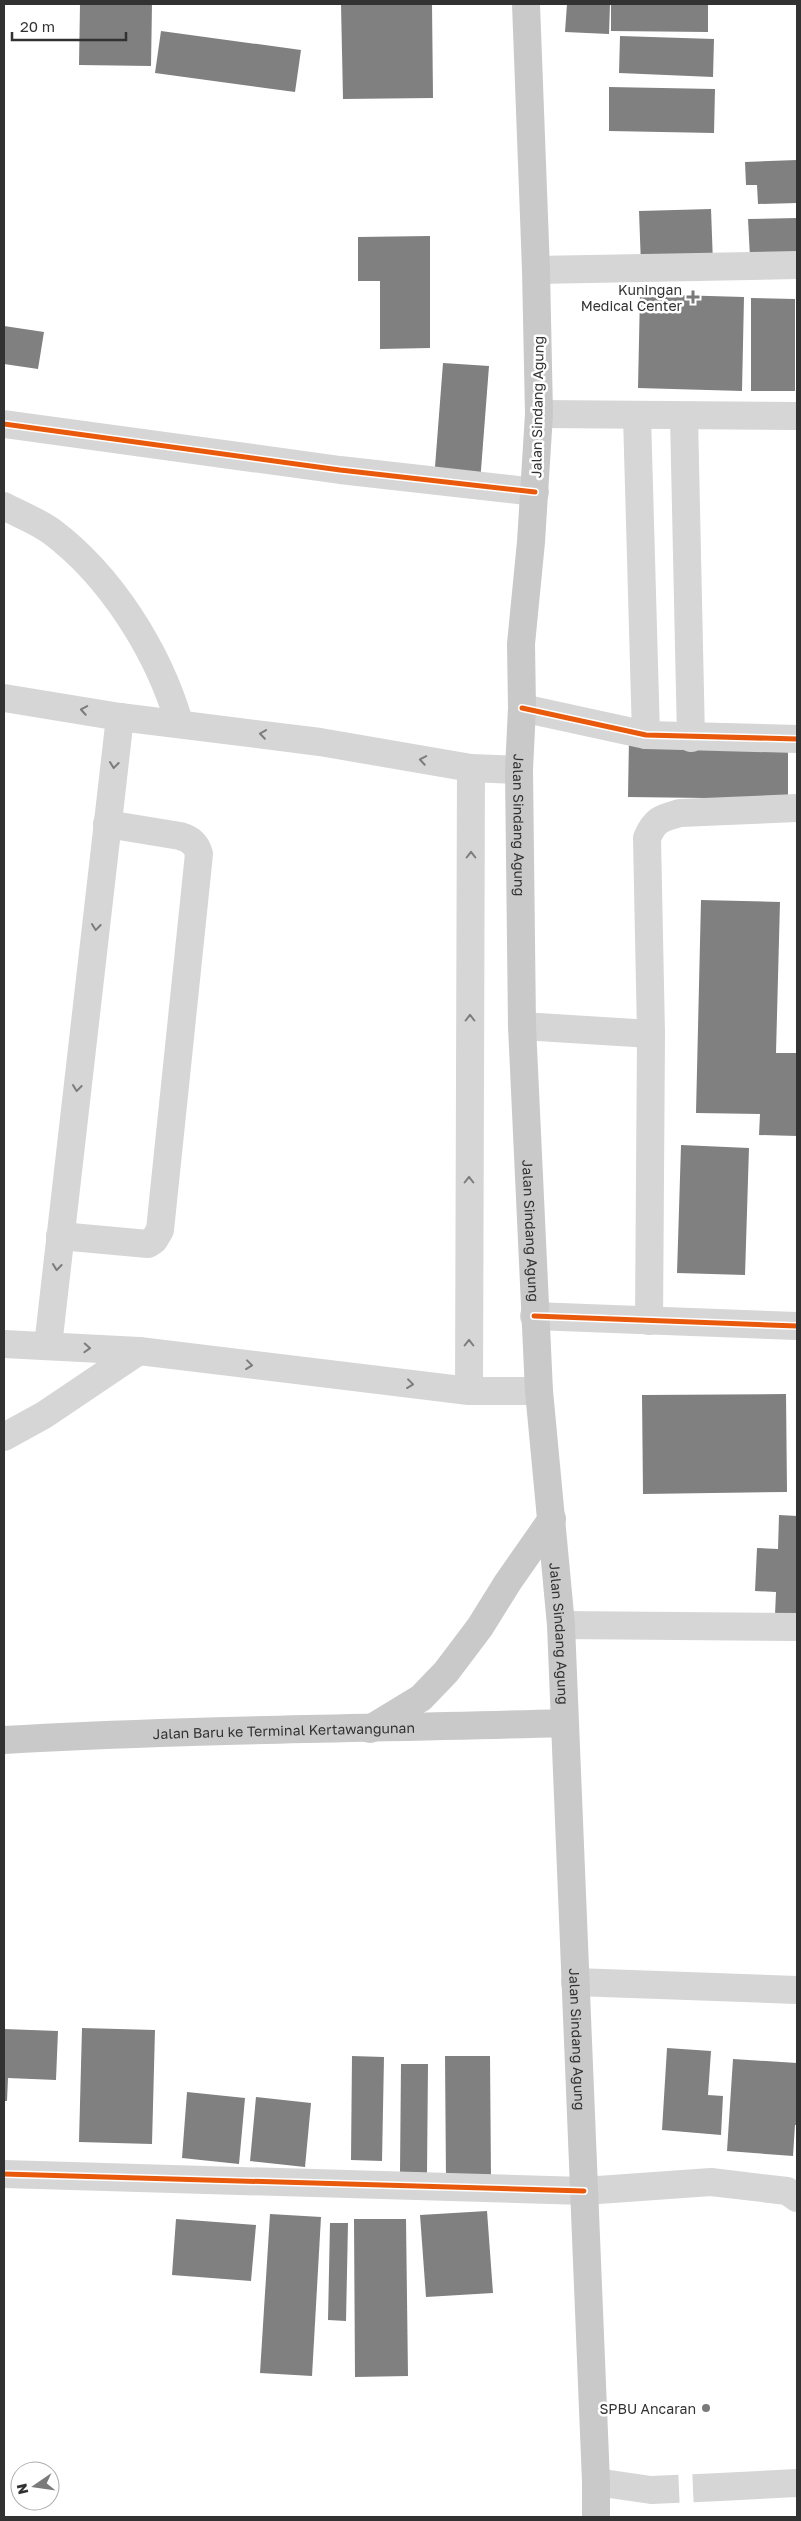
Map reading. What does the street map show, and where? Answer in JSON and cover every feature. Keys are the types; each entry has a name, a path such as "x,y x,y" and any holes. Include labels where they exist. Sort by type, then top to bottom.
{"main road":[{"name":"Jalan Sindang Agung","path":"526,4 536,270 539,414 535,492 521,644 522,708 519,770 522,1026 534,1316 539,1391 561,1626 596,2517"},
{"path":"368,1729 421,1698 446,1672 480,1627 508,1582 552,1519"},
{"name":"Jalan Baru ke Terminal Kertawangunan","path":"4,1740 123,1733 368,1729 564,1723"}],"street":[{"path":"536,270 797,265"},
{"path":"539,414 797,416"},
{"path":"637,416 646,735"},
{"path":"684,416 691,738"},
{"path":"4,424 340,470 535,492"},
{"path":"4,506 50,531 98,574 124,606 171,694 179,722"},
{"path":"4,698 120,717 179,722 320,742 471,768 519,770"},
{"path":"522,708 646,735 691,738 797,739"},
{"path":"48,1346 120,717"},
{"path":"469,1392 471,768"},
{"path":"649,1321 651,1034 648,838 652,825 663,818 680,813 797,808"},
{"path":"60,1236 148,1244 154,1240 160,1230 199,854 197,847 190,839 107,824"},
{"path":"522,1026 651,1034"},
{"path":"534,1316 797,1326"},
{"path":"4,1344 139,1352 469,1392 539,1391"},
{"path":"4,1437 44,1415 139,1352"},
{"path":"561,1626 797,1627"},
{"path":"575,1982 797,1990"},
{"path":"4,2174 584,2191 711,2182 787,2190 797,2198"},
{"path":"596,2482 651,2490"},
{"path":"720,2487 797,2483"}],"building":[{"path":"80,4 152,4 151,66 79,65"},
{"path":"341,4 432,4 433,98 343,99"},
{"path":"567,4 610,4 609,34 565,32"},
{"path":"611,4 708,4 708,32 611,31"},
{"path":"161,31 301,50 295,92 155,73"},
{"path":"620,36 714,39 713,77 619,73"},
{"path":"609,87 715,89 714,133 609,131"},
{"path":"797,160 797,203 758,204 757,185 746,185 745,162"},
{"path":"711,209 713,263 641,265 639,211"},
{"path":"797,218 797,257 750,257 748,219"},
{"path":"430,236 430,348 380,349 380,281 358,281 358,237"},
{"path":"640,294 744,297 742,391 638,388"},
{"path":"751,298 795,299 795,391 751,391"},
{"path":"4,326 44,332 38,369 4,364"},
{"path":"443,363 489,366 480,483 434,480"},
{"path":"629,739 788,741 788,799 628,797"},
{"path":"701,900 780,902 776,1053 797,1053 797,1136 759,1135 760,1114 696,1113"},
{"path":"681,1145 749,1148 745,1275 677,1273"},
{"path":"786,1394 787,1492 643,1494 642,1395"},
{"path":"779,1515 797,1516 797,1616 775,1615 776,1592 755,1591 757,1548 778,1549"},
{"path":"82,2028 155,2030 152,2144 79,2142"},
{"path":"4,2029 58,2031 56,2080 8,2078 7,2101 4,2101"},
{"path":"667,2048 711,2051 708,2095 723,2096 721,2135 662,2130"},
{"path":"352,2056 384,2057 382,2161 351,2160"},
{"path":"445,2056 490,2056 491,2180 446,2181"},
{"path":"733,2059 797,2063 797,2125 795,2125 793,2156 727,2151"},
{"path":"401,2064 428,2064 427,2173 400,2172"},
{"path":"187,2092 245,2098 239,2164 182,2158"},
{"path":"256,2097 311,2103 305,2167 250,2161"},
{"path":"487,2211 493,2293 426,2297 420,2215"},
{"path":"270,2214 321,2217 312,2376 260,2373"},
{"path":"176,2219 256,2225 251,2281 172,2275"},
{"path":"354,2219 406,2219 408,2376 355,2377"},
{"path":"330,2223 348,2223 346,2321 328,2320"}],"tunnel":[{"path":"651,2490 720,2487"}],"cycle path":[{"path":"4,424 340,470 535,492"},
{"path":"522,708 646,735 797,739"},
{"path":"534,1316 797,1326"},
{"path":"4,2174 584,2191"}],"place":[{"name":"Kuningan Medical Center","path":"693,297"},
{"name":"SPBU Ancaran","path":"706,2408"}]}
